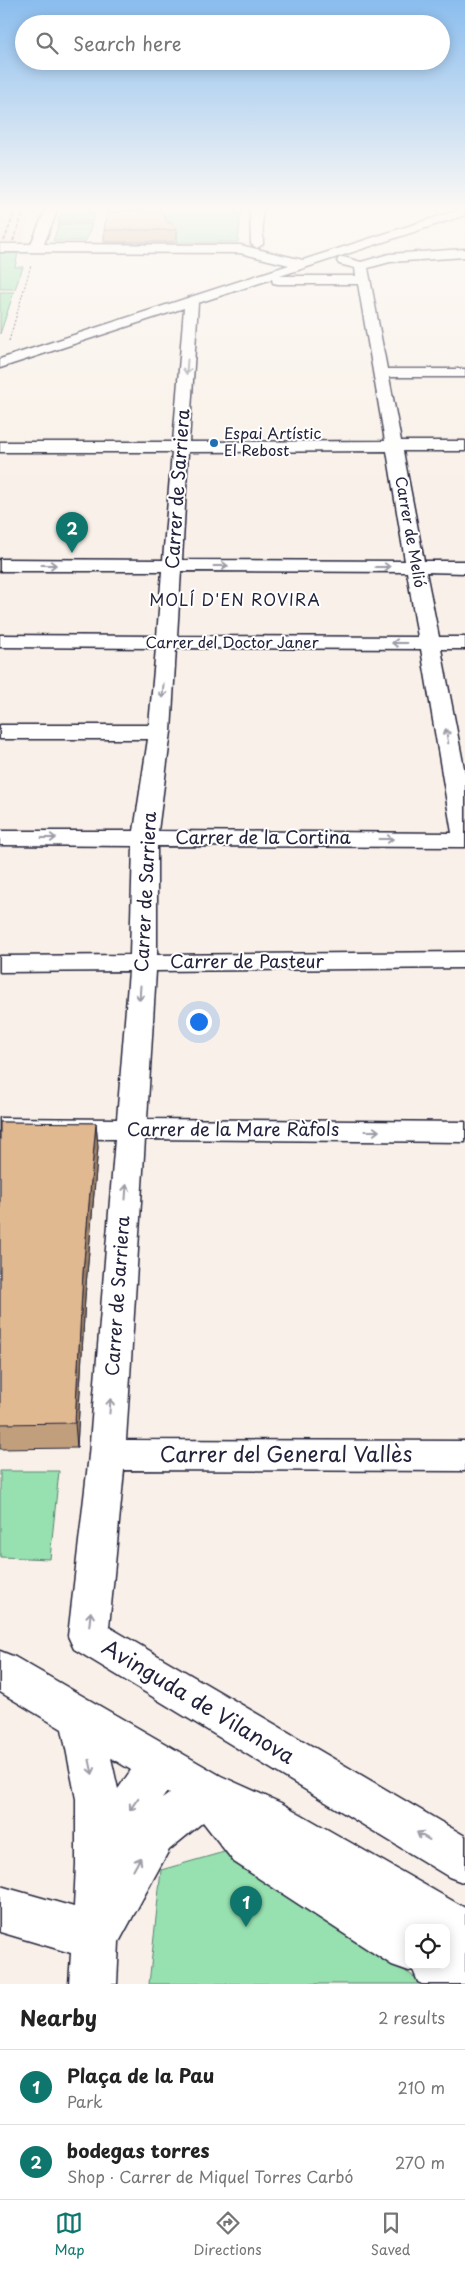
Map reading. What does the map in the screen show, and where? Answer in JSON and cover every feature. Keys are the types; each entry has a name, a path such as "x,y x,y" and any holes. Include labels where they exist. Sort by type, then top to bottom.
{"street":[{"path":"1,364 195,299"},
{"name":"Carrer de Melió","path":"367,299 465,838"},
{"name":"Carrer de Sarriera","path":"107,1454 143,963 145,838 160,732 191,300"},
{"path":"381,373 465,373"},
{"path":"0,447 465,446"},
{"path":"0,565 465,567"},
{"name":"Carrer del Doctor Janer","path":"0,641 166,643 465,642"},
{"path":"0,732 160,732"},
{"name":"Carrer de la Cortina","path":"0,838 465,838"},
{"name":"Carrer de Pasteur","path":"0,964 465,960"},
{"name":"Carrer de la Mare Ràfols","path":"0,1128 465,1132"},
{"name":"Carrer del General Vallès","path":"107,1454 465,1456"},
{"name":"Avinguda de Vilanova","path":"107,1454 88,1636 465,1860"},
{"path":"0,1670 161,1764 216,1804 406,1924"},
{"path":"81,1719 98,1799 99,1864 93,1984"},
{"path":"99,1864 120,1823 161,1764"},
{"path":"216,1804 250,1846 405,1945"},
{"path":"96,1937 153,1835 216,1804 265,1818 465,1934"},
{"path":"0,1909 96,1937"},
{"path":"450,1950 465,1959"},
{"path":"441,1969 464,1984"}],"path":[{"path":"1,364 21,299"}],"green space":[{"path":"0,299 12,299 0,334"},
{"path":"0,1471 59,1471 50,1559 0,1557"},
{"path":"224,1852 425,1984 149,1984 161,1870"}],"building":[{"path":"0,1122 96,1123 83,1272 75,1423 0,1424"}],"place":[{"name":"Espai Artístic El Rebost","path":"214,443"},
{"name":"bodegas torres","path":"72,553"},
{"name":"Plaça de la Pau","path":"246,1927"}],"district":[{"name":"MOLÍ D'EN ROVIRA","path":"235,600"}]}
